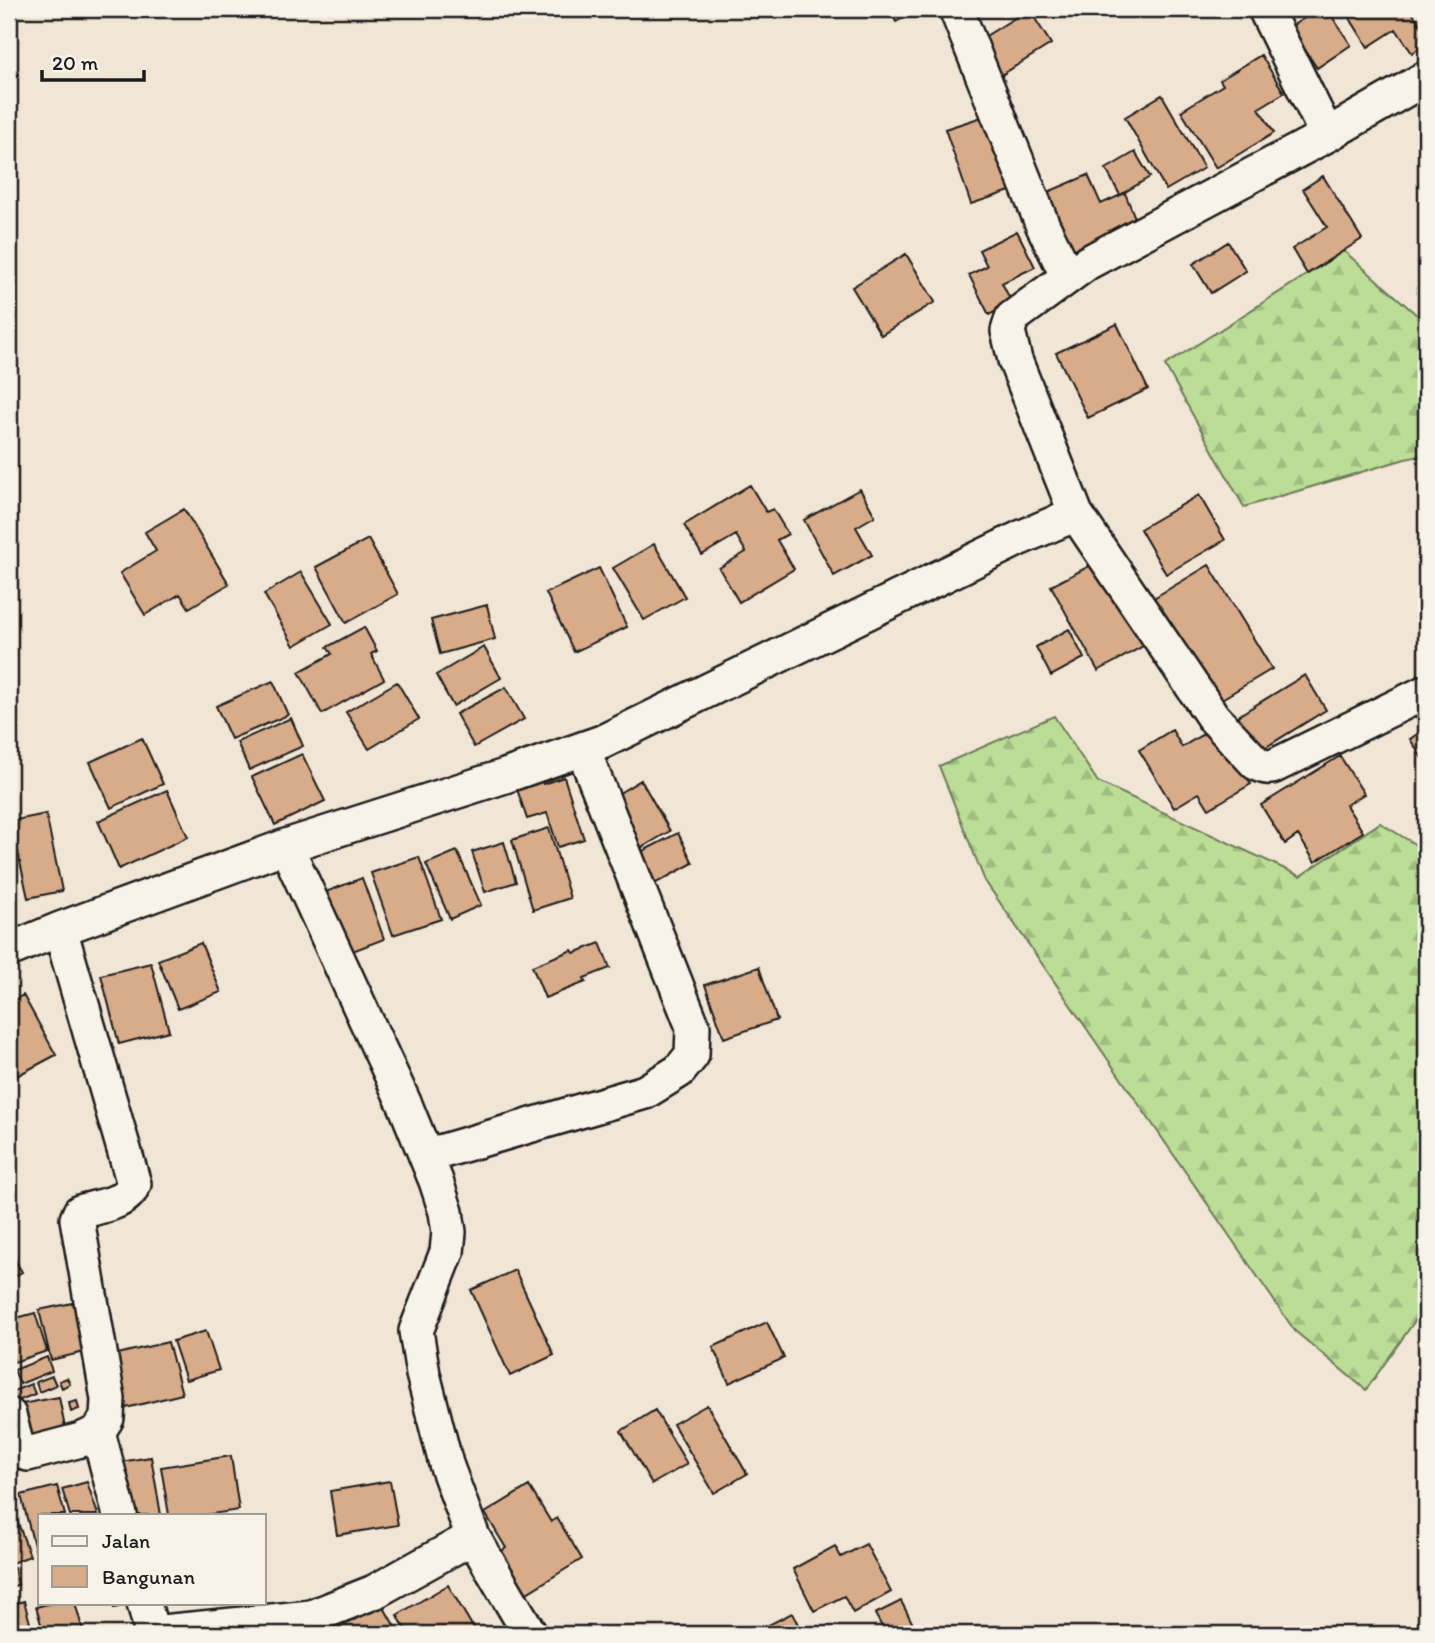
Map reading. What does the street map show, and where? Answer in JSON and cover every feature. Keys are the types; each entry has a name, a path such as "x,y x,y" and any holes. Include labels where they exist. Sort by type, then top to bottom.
{"street":[{"path":"956,9 1043,226 1068,277"},
{"path":"1265,9 1327,135"},
{"path":"1426,78 1327,135 1087,262 1012,318 1008,331 1015,360 1076,514 1213,718 1256,763 1266,768 1272,767 1426,692"},
{"path":"9,950 286,846 601,742 1020,538 1076,514"},
{"path":"426,1156 645,1092 680,1071 692,1055 692,1027 583,749"},
{"path":"286,846 406,1107 446,1212 449,1232 447,1252 416,1331 423,1374 446,1464 473,1537 530,1634"},
{"path":"9,1415 18,1450 24,1454 81,1440 97,1432 107,1418 108,1399 77,1219 80,1212 124,1197 134,1184 60,929"},
{"path":"97,1432 120,1514"},
{"path":"148,1623 311,1617 374,1592 473,1537"}],"green space":[{"path":"1344,251 1426,323 1426,455 1244,507 1165,365"},
{"path":"1054,716 1098,782 1300,876 1380,823 1426,851 1426,1305 1366,1390 1295,1331 985,881 939,766"}],"building":[{"path":"889,9 921,9 896,22"},
{"path":"1029,9 1051,44 995,79 973,44"},
{"path":"1319,9 1327,9 1351,45 1317,68 1290,27"},
{"path":"1344,9 1410,9 1426,34 1426,44 1412,53 1396,29 1368,47"},
{"path":"1261,55 1284,93 1259,108 1274,133 1216,168 1181,111 1223,85 1220,80"},
{"path":"1162,95 1204,168 1166,190 1125,117"},
{"path":"991,114 1016,189 971,204 945,129"},
{"path":"1135,152 1150,177 1120,195 1106,169"},
{"path":"1088,175 1101,204 1125,193 1139,228 1109,234 1068,252 1043,194"},
{"path":"1323,176 1362,239 1307,274 1292,249 1327,227 1303,189"},
{"path":"1017,231 1035,267 1002,283 1012,303 989,315 969,275 987,266 979,250"},
{"path":"1228,242 1246,271 1211,293 1193,264"},
{"path":"906,254 935,302 881,335 852,287"},
{"path":"1117,324 1148,389 1088,418 1056,353"},
{"path":"750,485 766,512 773,509 788,534 777,540 794,569 739,602 719,568 746,552 736,535 702,555 684,525"},
{"path":"860,489 875,516 856,527 872,555 834,576 804,520"},
{"path":"1199,495 1225,540 1166,574 1140,529"},
{"path":"184,509 229,584 189,608 180,594 145,615 120,573 156,551 145,532"},
{"path":"368,539 398,594 346,623 316,567"},
{"path":"654,544 685,597 644,620 613,568"},
{"path":"1097,562 1143,646 1098,671 1051,586"},
{"path":"1209,565 1272,669 1215,703 1152,599"},
{"path":"599,568 627,627 574,652 546,593"},
{"path":"301,572 332,624 294,646 264,594"},
{"path":"487,605 495,639 440,654 431,620"},
{"path":"364,627 377,651 371,654 384,679 322,714 299,672 332,654 327,647"},
{"path":"1069,629 1084,658 1051,676 1036,647"},
{"path":"484,647 501,678 453,706 436,675"},
{"path":"1305,675 1326,710 1258,752 1236,717"},
{"path":"273,681 288,715 231,739 216,706"},
{"path":"397,682 419,719 369,749 346,712"},
{"path":"506,687 524,719 474,747 456,714"},
{"path":"291,718 303,746 249,770 237,742"},
{"path":"1216,726 1251,784 1209,809 1199,793 1174,808 1139,750 1172,730 1182,747"},
{"path":"1426,728 1426,765 1410,739"},
{"path":"142,738 163,784 111,808 90,762"},
{"path":"302,754 325,801 275,825 252,777"},
{"path":"1340,756 1364,794 1346,805 1363,832 1315,862 1298,835 1285,844 1261,805"},
{"path":"539,772 543,784 564,777 584,839 558,847 547,813 527,819 514,780"},
{"path":"641,780 670,831 636,851 606,801"},
{"path":"167,790 188,837 119,869 98,821"},
{"path":"46,814 62,891 28,898 11,821"},
{"path":"549,828 570,898 533,910 512,840"},
{"path":"678,833 693,863 649,887 633,856"},
{"path":"504,842 516,882 485,892 472,852"},
{"path":"457,851 481,905 450,919 426,864"},
{"path":"419,857 441,919 393,935 371,873"},
{"path":"362,878 384,939 337,957 315,896"},
{"path":"201,943 221,992 178,1009 158,960"},
{"path":"600,943 610,968 584,978 586,982 545,998 532,966 572,950 574,953"},
{"path":"151,963 169,1031 119,1044 101,975"},
{"path":"759,967 777,1020 724,1038 705,985"},
{"path":"23,995 56,1055 9,1080 9,1003"},
{"path":"9,1250 22,1272 9,1280"},
{"path":"515,1270 554,1355 510,1376 471,1290"},
{"path":"77,1302 88,1351 51,1360 39,1310"},
{"path":"35,1313 47,1351 14,1362 9,1343 9,1320"},
{"path":"767,1322 784,1358 729,1383 713,1347"},
{"path":"206,1331 219,1370 186,1380 173,1341"},
{"path":"168,1342 182,1394 118,1410 105,1357"},
{"path":"47,1357 52,1371 20,1384 14,1370"},
{"path":"52,1376 56,1385 39,1392 36,1382"},
{"path":"67,1378 70,1384 62,1388 59,1381"},
{"path":"31,1384 35,1394 15,1402 11,1392"},
{"path":"59,1397 65,1428 17,1438 11,1406"},
{"path":"77,1401 79,1409 71,1412 69,1403"},
{"path":"707,1405 747,1474 714,1493 673,1424"},
{"path":"655,1410 687,1464 652,1484 621,1431"},
{"path":"231,1456 239,1510 212,1514 169,1514 161,1467"},
{"path":"151,1457 161,1514 123,1514 114,1463"},
{"path":"390,1481 398,1525 337,1535 330,1491"},
{"path":"87,1482 98,1514 70,1514 62,1489"},
{"path":"57,1486 65,1514 38,1514 38,1561 21,1495"},
{"path":"529,1486 551,1522 557,1518 582,1559 517,1599 492,1557 506,1548 485,1513"},
{"path":"9,1498 30,1556 9,1564"},
{"path":"866,1544 891,1592 853,1613 844,1596 814,1611 793,1569 835,1546 841,1557"},
{"path":"14,1567 18,1585 9,1587 9,1569"},
{"path":"448,1585 477,1634 409,1634 397,1615"},
{"path":"24,1601 33,1634 9,1634 9,1605"},
{"path":"901,1601 918,1634 886,1634 875,1614"},
{"path":"75,1604 84,1634 44,1634 36,1607"},
{"path":"113,1604 126,1605 114,1608"},
{"path":"382,1604 399,1634 329,1634"},
{"path":"792,1613 803,1634 751,1634"}]}
